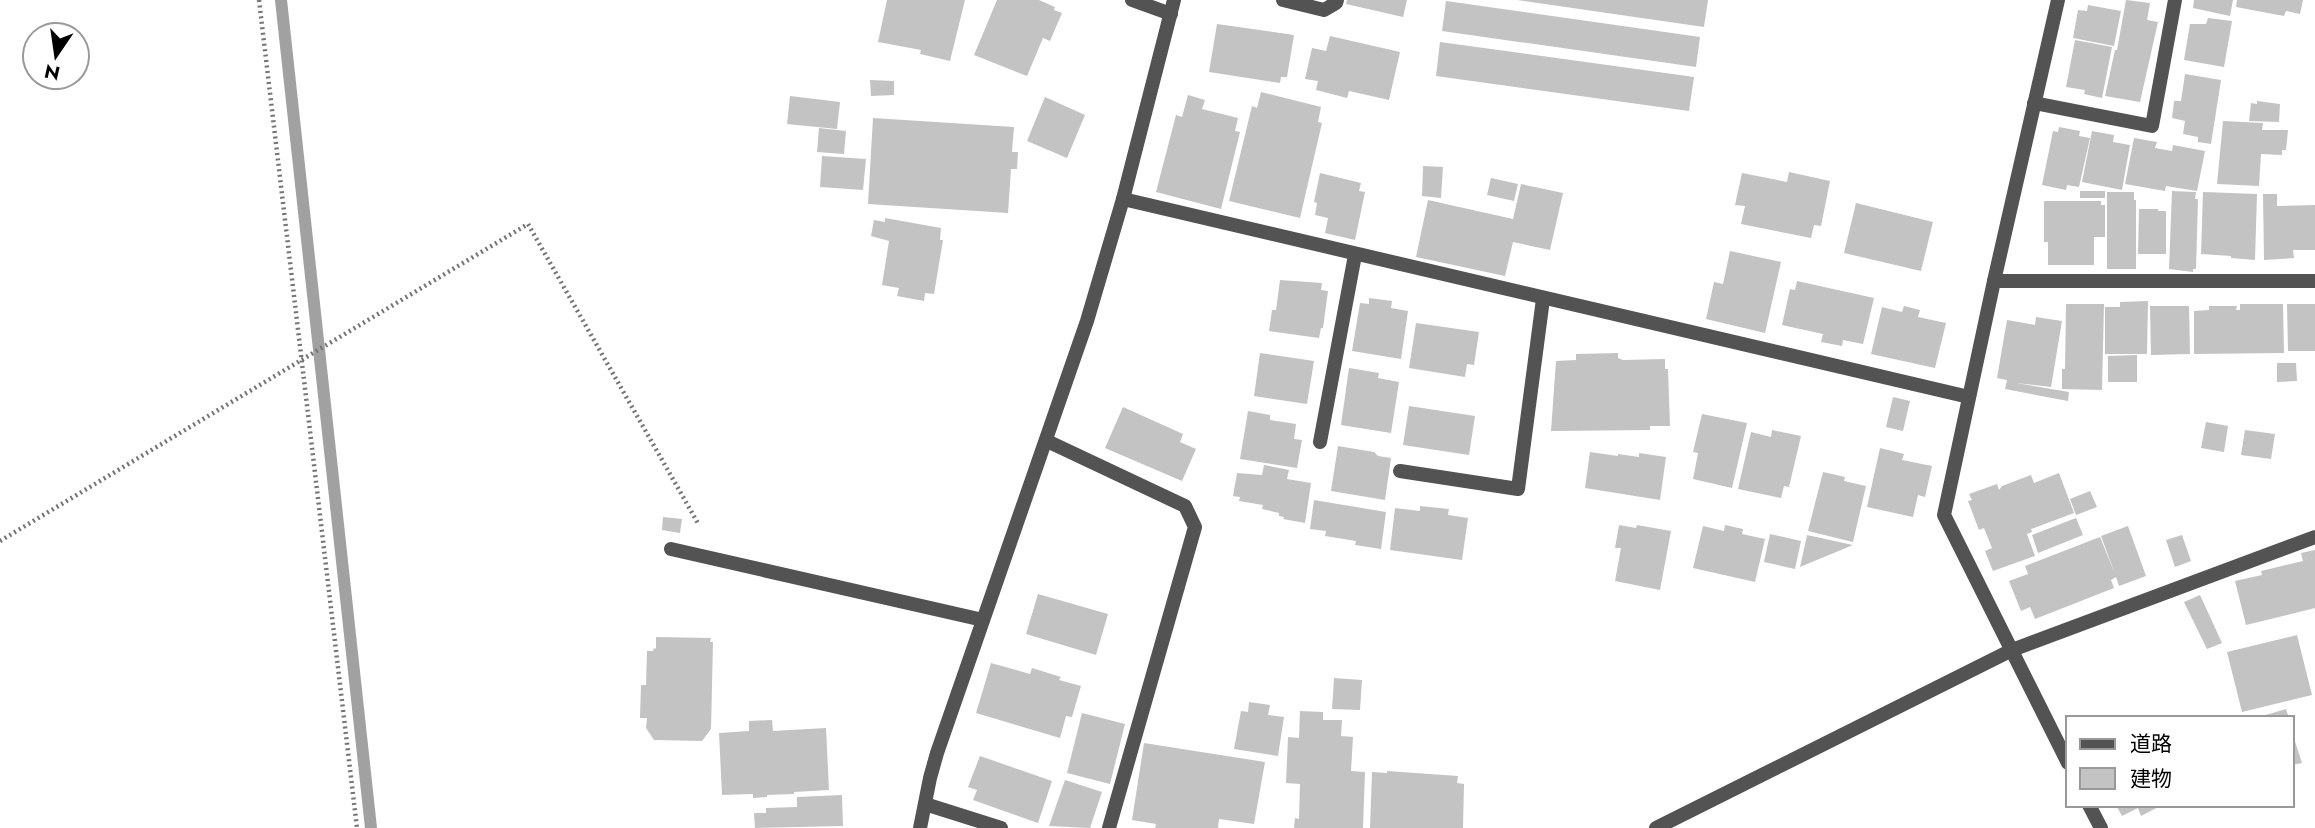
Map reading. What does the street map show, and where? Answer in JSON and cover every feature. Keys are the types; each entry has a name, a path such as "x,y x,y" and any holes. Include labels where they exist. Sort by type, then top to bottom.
{"street":[{"path":"920,828 937,753 1087,321 1123,200 1173,7 1132,0"},
{"path":"1283,0 1324,10 1337,0"},
{"path":"2058,0 1944,515 2066,759"},
{"path":"2035,103 2152,126 2175,0"},
{"path":"1123,200 1969,397"},
{"path":"1320,442 1356,255"},
{"path":"1994,281 2315,281"},
{"path":"1400,471 1518,489 1543,299"},
{"path":"1047,441 1185,506 1195,527 1109,828"},
{"path":"1656,828 2012,650 2315,537"},
{"path":"671,549 983,620"},
{"path":"925,804 1000,828"},
{"path":"2090,807 2101,828"}],"path":[{"path":"259,0 357,828"},
{"path":"0,541 528,225 719,559"}],"building":[{"path":"887,0 965,0 950,61 920,54 921,50 878,42"},
{"path":"997,0 1039,0 1062,13 1050,41 1043,38 1027,76 974,55"},
{"path":"1347,0 1407,0 1403,17 1346,4"},
{"path":"1517,0 1708,0 1704,27"},
{"path":"2126,0 2150,3 2147,20 2158,22 2140,102 2105,96"},
{"path":"2194,0 2233,0 2230,16 2193,8"},
{"path":"2237,0 2303,0 2300,14 2286,11 2284,16 2236,7"},
{"path":"1446,1 1700,37 1696,67 1442,31"},
{"path":"2088,5 2121,11 2114,46 2073,38 2078,10 2087,11"},
{"path":"2208,18 2232,21 2224,67 2184,60 2190,24 2206,24"},
{"path":"1217,24 1294,35 1287,77 1281,77 1280,83 1209,72"},
{"path":"1330,36 1400,52 1389,100 1349,91 1347,98 1316,90 1318,81 1305,79 1312,48 1326,51"},
{"path":"2075,40 2112,47 2102,98 2084,94 2085,90 2066,87"},
{"path":"1440,42 1694,77 1689,111 1436,76"},
{"path":"2185,74 2221,80 2211,144 2198,142 2198,137 2183,134 2185,121 2172,118 2174,101 2181,101"},
{"path":"870,80 894,81 894,95 871,96"},
{"path":"1261,92 1321,107 1318,122 1322,123 1300,218 1229,201 1252,106 1257,108"},
{"path":"1188,95 1205,100 1202,109 1238,118 1235,131 1240,132 1221,209 1156,192 1176,115 1182,117"},
{"path":"790,96 840,102 837,129 787,124"},
{"path":"1045,97 1085,115 1067,158 1027,141"},
{"path":"2257,101 2280,104 2279,122 2249,121 2251,103 2257,104"},
{"path":"873,118 1014,127 1012,152 1018,152 1017,169 1011,169 1008,213 868,204"},
{"path":"2223,121 2263,123 2262,130 2288,130 2286,150 2282,150 2282,155 2261,154 2259,186 2217,184"},
{"path":"2059,127 2080,131 2079,136 2090,138 2079,187 2067,185 2066,190 2042,185 2053,131 2058,132"},
{"path":"819,128 846,131 844,154 817,152"},
{"path":"2092,131 2114,135 2113,142 2130,145 2122,190 2082,182"},
{"path":"2134,138 2157,142 2155,148 2172,151 2173,145 2205,151 2197,191 2166,186 2165,191 2125,184"},
{"path":"822,156 866,159 863,190 820,187"},
{"path":"1423,166 1443,167 1441,198 1422,196"},
{"path":"1789,172 1830,181 1821,226 1814,225 1811,238 1741,224 1745,206 1735,205 1742,173 1787,182"},
{"path":"1320,173 1361,183 1359,191 1365,192 1355,240 1325,233 1328,218 1315,215 1317,203 1314,202"},
{"path":"1491,178 1518,184 1514,201 1487,195"},
{"path":"1521,184 1563,193 1550,250 1513,242 1505,276 1416,257 1428,200 1513,219"},
{"path":"2080,191 2105,191 2105,198 2080,198"},
{"path":"2172,191 2196,192 2195,199 2198,199 2196,269 2193,269 2193,272 2169,269"},
{"path":"2107,192 2134,192 2136,269 2107,269"},
{"path":"2203,192 2257,194 2255,260 2201,254"},
{"path":"2263,194 2277,194 2277,206 2315,205 2315,250 2293,250 2294,258 2264,260"},
{"path":"2044,201 2101,201 2101,205 2105,205 2105,237 2094,237 2094,265 2048,265 2048,242 2044,242"},
{"path":"1856,203 1933,222 1921,271 1844,253"},
{"path":"2139,209 2166,211 2166,254 2138,254"},
{"path":"885,218 941,228 940,240 943,240 934,294 925,293 924,301 897,296 899,288 882,285 889,241 871,236 874,220 885,222"},
{"path":"1730,251 1781,262 1765,333 1706,319 1714,282 1723,284"},
{"path":"1280,280 1322,283 1321,290 1328,291 1319,338 1269,331 1272,310 1276,310"},
{"path":"1797,281 1874,298 1863,344 1843,340 1842,346 1821,342 1823,334 1782,325 1790,289 1795,290"},
{"path":"1369,298 1392,301 1391,308 1408,311 1401,359 1352,351 1360,303 1369,304"},
{"path":"2148,301 2147,354 2105,354 2105,307 2120,307 2120,302"},
{"path":"2066,304 2104,304 2102,390 2062,389"},
{"path":"2240,304 2283,304 2284,353 2194,354 2194,311 2209,310 2209,306 2237,306 2236,310 2240,310"},
{"path":"2287,304 2315,304 2315,351 2288,351"},
{"path":"1904,306 1920,310 1918,317 1946,323 1935,368 1871,354 1882,307 1902,312"},
{"path":"2150,306 2189,306 2190,354 2151,355"},
{"path":"2036,317 2062,321 2051,387 2016,383 2069,392 2068,401 2005,389 2007,380 1997,378 2007,320 2035,325"},
{"path":"1416,323 1479,332 1474,365 1467,364 1465,377 1409,368"},
{"path":"1260,353 1314,361 1307,404 1254,396"},
{"path":"1618,353 1618,358 1623,360 1665,359 1665,369 1668,369 1670,426 1650,426 1650,430 1551,431 1556,361 1576,360 1576,354"},
{"path":"2137,355 2137,382 2108,382 2108,356"},
{"path":"2277,363 2296,363 2297,381 2277,382"},
{"path":"1349,368 1379,373 1378,378 1399,382 1391,433 1341,425"},
{"path":"1893,397 1910,401 1903,431 1886,427"},
{"path":"1409,406 1475,416 1469,455 1403,445"},
{"path":"1123,407 1183,434 1180,442 1196,449 1182,481 1105,448"},
{"path":"1248,411 1270,415 1270,420 1296,424 1294,439 1302,440 1297,468 1240,459"},
{"path":"1702,414 1747,423 1732,488 1693,479 1698,453 1693,452"},
{"path":"2206,422 2228,426 2224,452 2201,448"},
{"path":"1772,430 1801,436 1789,487 1784,486 1781,498 1738,489 1751,432 1771,437"},
{"path":"2245,430 2275,434 2271,459 2241,455"},
{"path":"1338,446 1391,458 1385,500 1331,491"},
{"path":"1880,448 1904,454 1902,460 1932,466 1925,497 1918,495 1913,517 1867,507"},
{"path":"1590,452 1639,457 1639,453 1666,457 1660,500 1585,488"},
{"path":"1264,465 1289,470 1287,479 1311,483 1305,523 1283,519 1279,513 1262,509 1263,505 1239,501 1240,497 1233,496 1237,473 1262,475"},
{"path":"1823,472 1866,486 1853,542 1808,531"},
{"path":"2059,473 2074,513 2031,529 2032,532 2027,534 2035,556 1993,571 1985,551 1992,548 1984,528 1979,530 1968,501 1972,500 1969,494 1997,484 1999,490 2002,486 2031,475 2034,483"},
{"path":"2090,491 2097,507 2076,515 2070,499"},
{"path":"1314,500 1386,512 1381,549 1355,545 1356,541 1325,536 1326,531 1310,529"},
{"path":"1420,506 1449,509 1448,515 1468,518 1462,560 1390,550 1395,508 1420,511"},
{"path":"663,517 682,519 680,533 662,530"},
{"path":"2076,518 2083,535 2038,553 2032,535"},
{"path":"1619,525 1671,531 1660,590 1615,581 1621,548 1615,548"},
{"path":"1725,525 1743,529 1742,534 1765,539 1755,582 1693,568 1703,526 1724,531"},
{"path":"2128,526 2146,576 2119,586 2116,577 2111,580 2114,588 2035,619 2030,607 2021,611 2009,581 2028,574 2025,566 2100,537 2115,574 2101,536"},
{"path":"1770,534 1801,541 1795,569 1764,562"},
{"path":"1807,535 1853,545 1800,567"},
{"path":"2182,535 2191,561 2175,567 2166,540"},
{"path":"2315,550 2315,608 2246,625 2235,581 2262,575 2261,571 2303,561 2301,553"},
{"path":"1038,594 1108,614 1096,655 1026,634"},
{"path":"2200,595 2222,643 2207,649 2184,602"},
{"path":"2297,635 2312,695 2242,712 2227,652"},
{"path":"656,637 711,638 710,642 713,642 711,729 702,741 654,740 646,728 647,718 640,718 641,685 646,685 647,651 656,649"},
{"path":"991,663 1030,674 1032,668 1081,686 1072,717 1066,716 1060,738 976,713"},
{"path":"1334,678 1362,680 1360,710 1332,709"},
{"path":"1249,702 1270,705 1268,715 1284,717 1278,756 1234,749 1241,711 1248,712"},
{"path":"2286,709 2288,716 2262,716"},
{"path":"1300,711 1323,712 1323,720 1342,720 1341,736 1353,737 1351,771 1365,772 1363,828 1294,828 1295,818 1299,819 1300,784 1286,783 1288,737 1299,738"},
{"path":"1082,713 1125,724 1110,784 1067,773"},
{"path":"772,720 773,731 826,728 829,790 753,798 753,794 722,795 719,733 749,731 749,721"},
{"path":"2294,738 2302,763 2294,765"},
{"path":"1144,743 1265,762 1254,824 1219,819 1218,828 1155,828 1156,824 1132,820"},
{"path":"980,756 1052,781 1038,823 973,800 977,790 968,787"},
{"path":"1372,772 1458,776 1457,783 1464,784 1463,828 1370,828"},
{"path":"1065,780 1102,792 1090,828 1049,826"},
{"path":"842,795 843,826 755,828 754,813 766,813 766,808 797,807 797,797"},
{"path":"2117,807 2158,807 2141,816 2138,808 2122,816"}],"waterway":[{"path":"281,0 371,828"}]}
